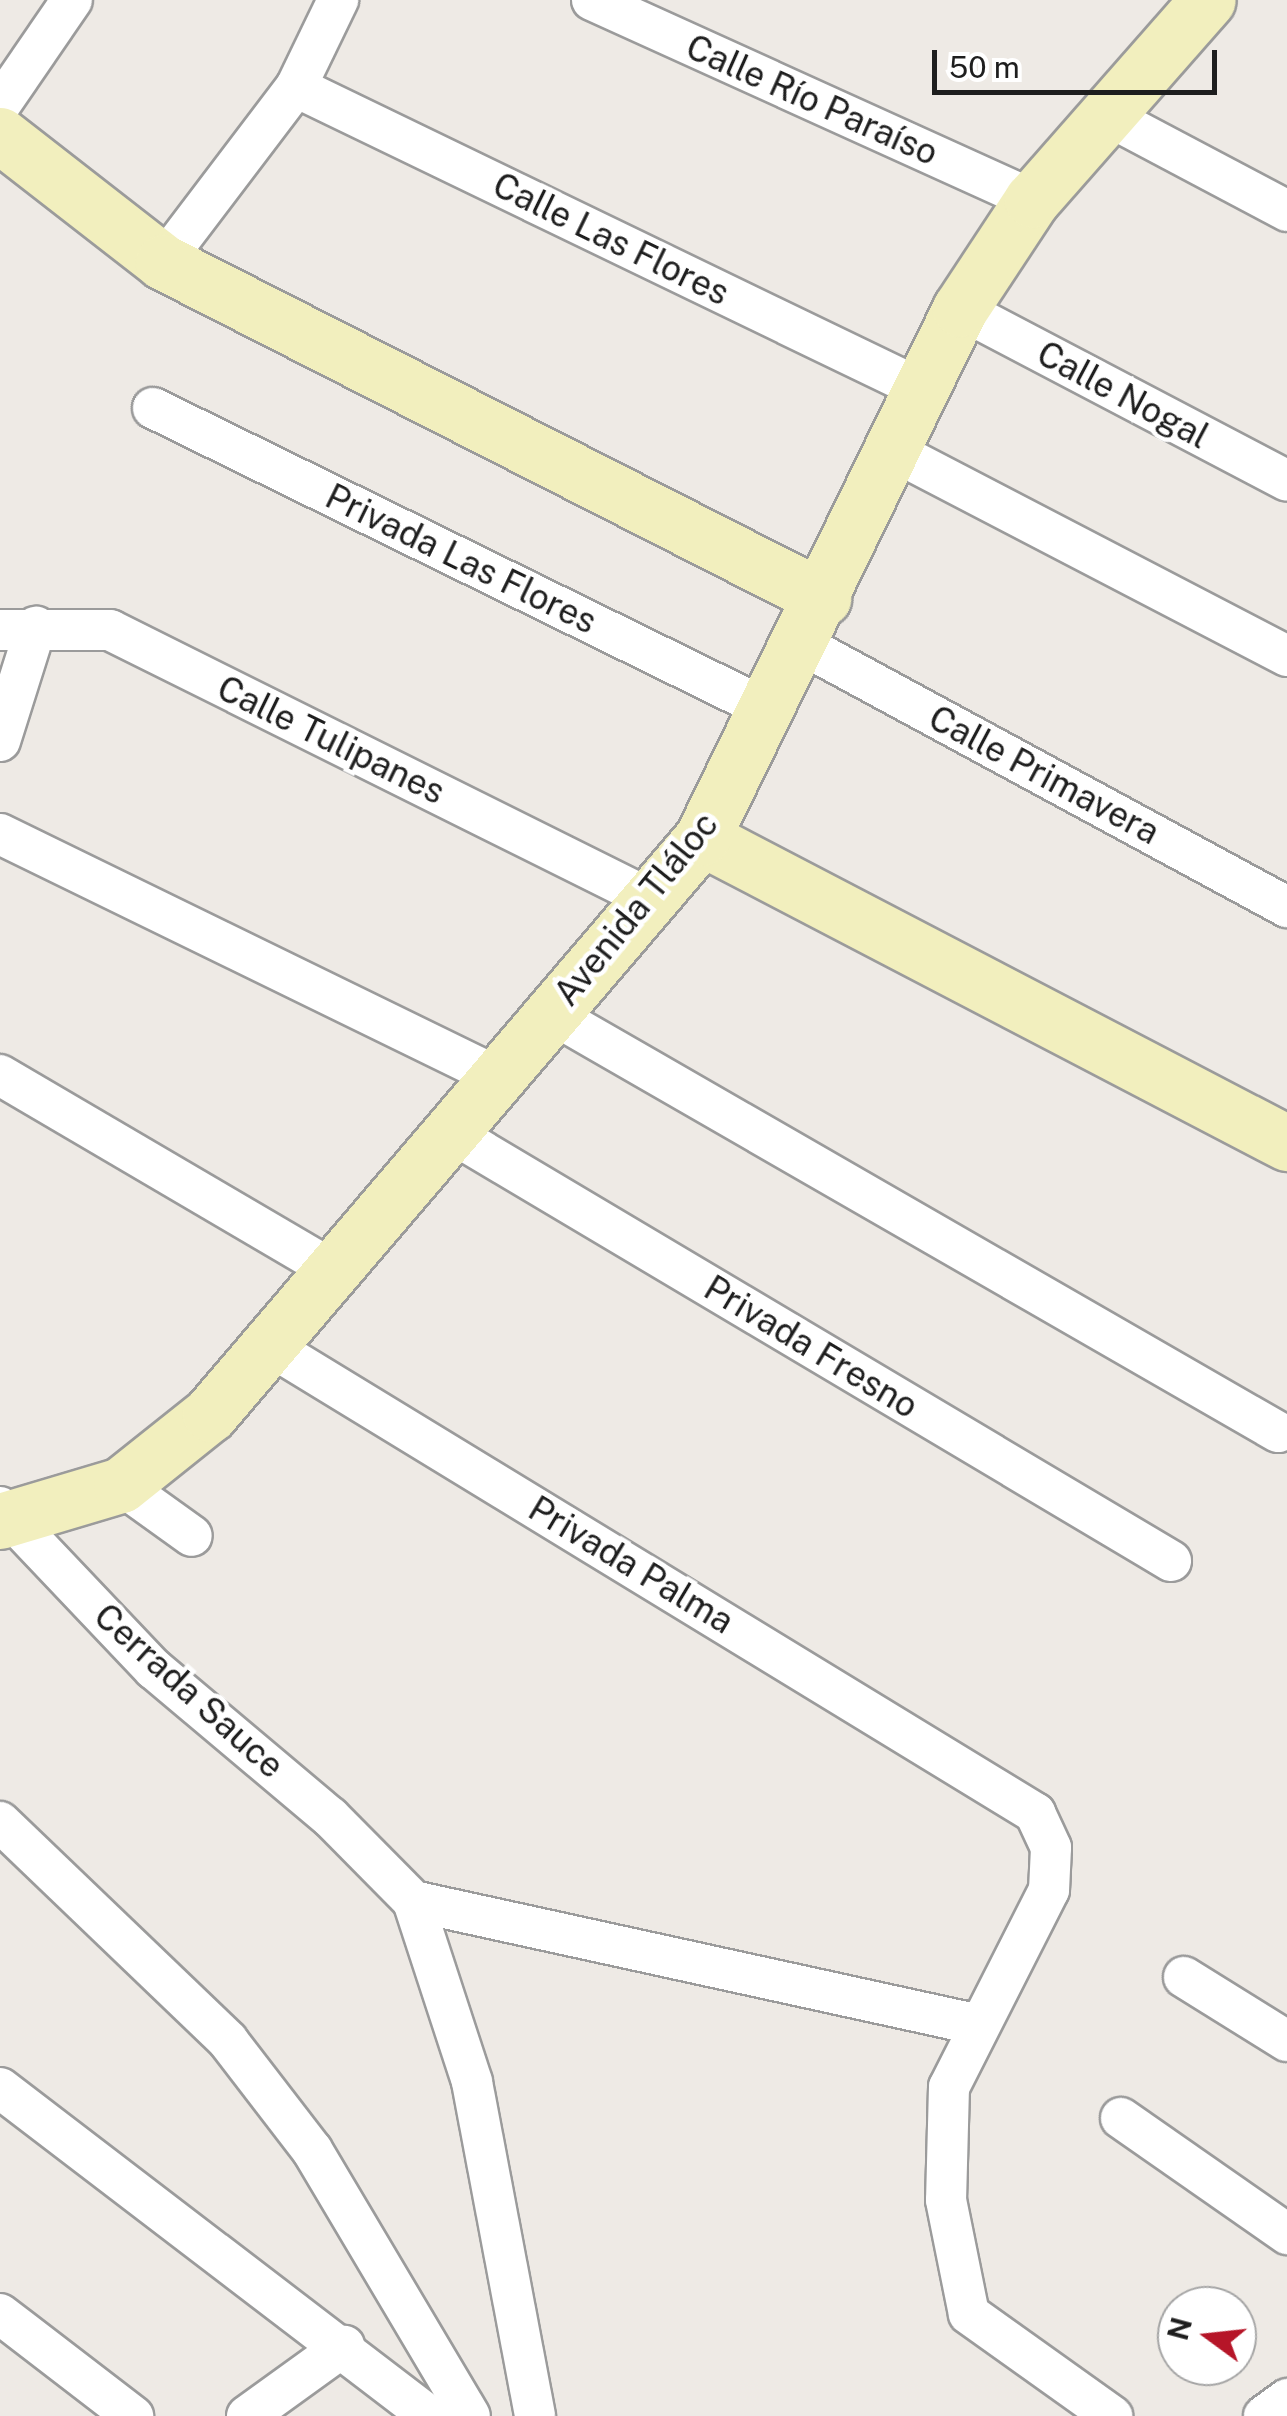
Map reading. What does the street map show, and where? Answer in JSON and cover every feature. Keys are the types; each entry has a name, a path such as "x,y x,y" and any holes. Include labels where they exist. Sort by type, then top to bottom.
{"main road":[{"name":"Avenida Tláloc","path":"4,1515 121,1485 210,1414 702,838 925,391 960,309 1032,200 1208,0"},
{"path":"0,135 163,262 812,621"},
{"path":"702,838 1287,1143"}],"street":[{"path":"0,105 72,0"},
{"path":"163,262 296,87 338,0"},
{"name":"Calle Río Paraíso","path":"592,0 1032,200"},
{"name":"Calle Las Flores","path":"296,87 925,391"},
{"path":"1106,115 1287,211"},
{"name":"Calle Nogal","path":"960,309 1287,481"},
{"name":"Privada Las Flores","path":"153,408 769,710"},
{"path":"895,452 1287,656"},
{"name":"Calle Primavera","path":"812,621 1287,907"},
{"path":"0,741 18,629"},
{"name":"Calle Tulipanes","path":"18,629 110,630 650,899"},
{"path":"0,834 498,1077"},
{"path":"552,1014 1278,1432"},
{"path":"0,1075 333,1270"},
{"name":"Privada Fresno","path":"450,1132 1171,1561"},
{"name":"Privada Palma","path":"268,1345 1036,1813 1052,1848 1048,1890 975,2024 949,2087 946,2200 970,2314 1112,2416"},
{"path":"121,1485 192,1536"},
{"name":"Cerrada Sauce","path":"4,1515 154,1669 330,1817 413,1901"},
{"path":"0,1822 228,2042 312,2150 470,2416"},
{"path":"413,1901 975,2024"},
{"path":"413,1901 472,2082 535,2416"},
{"path":"1184,1976 1287,2041"},
{"path":"0,2088 344,2346 429,2416"},
{"path":"1121,2118 1287,2234"},
{"path":"0,2314 134,2416"},
{"path":"247,2416 344,2346"},
{"path":"1264,2416 1287,2399"}]}
